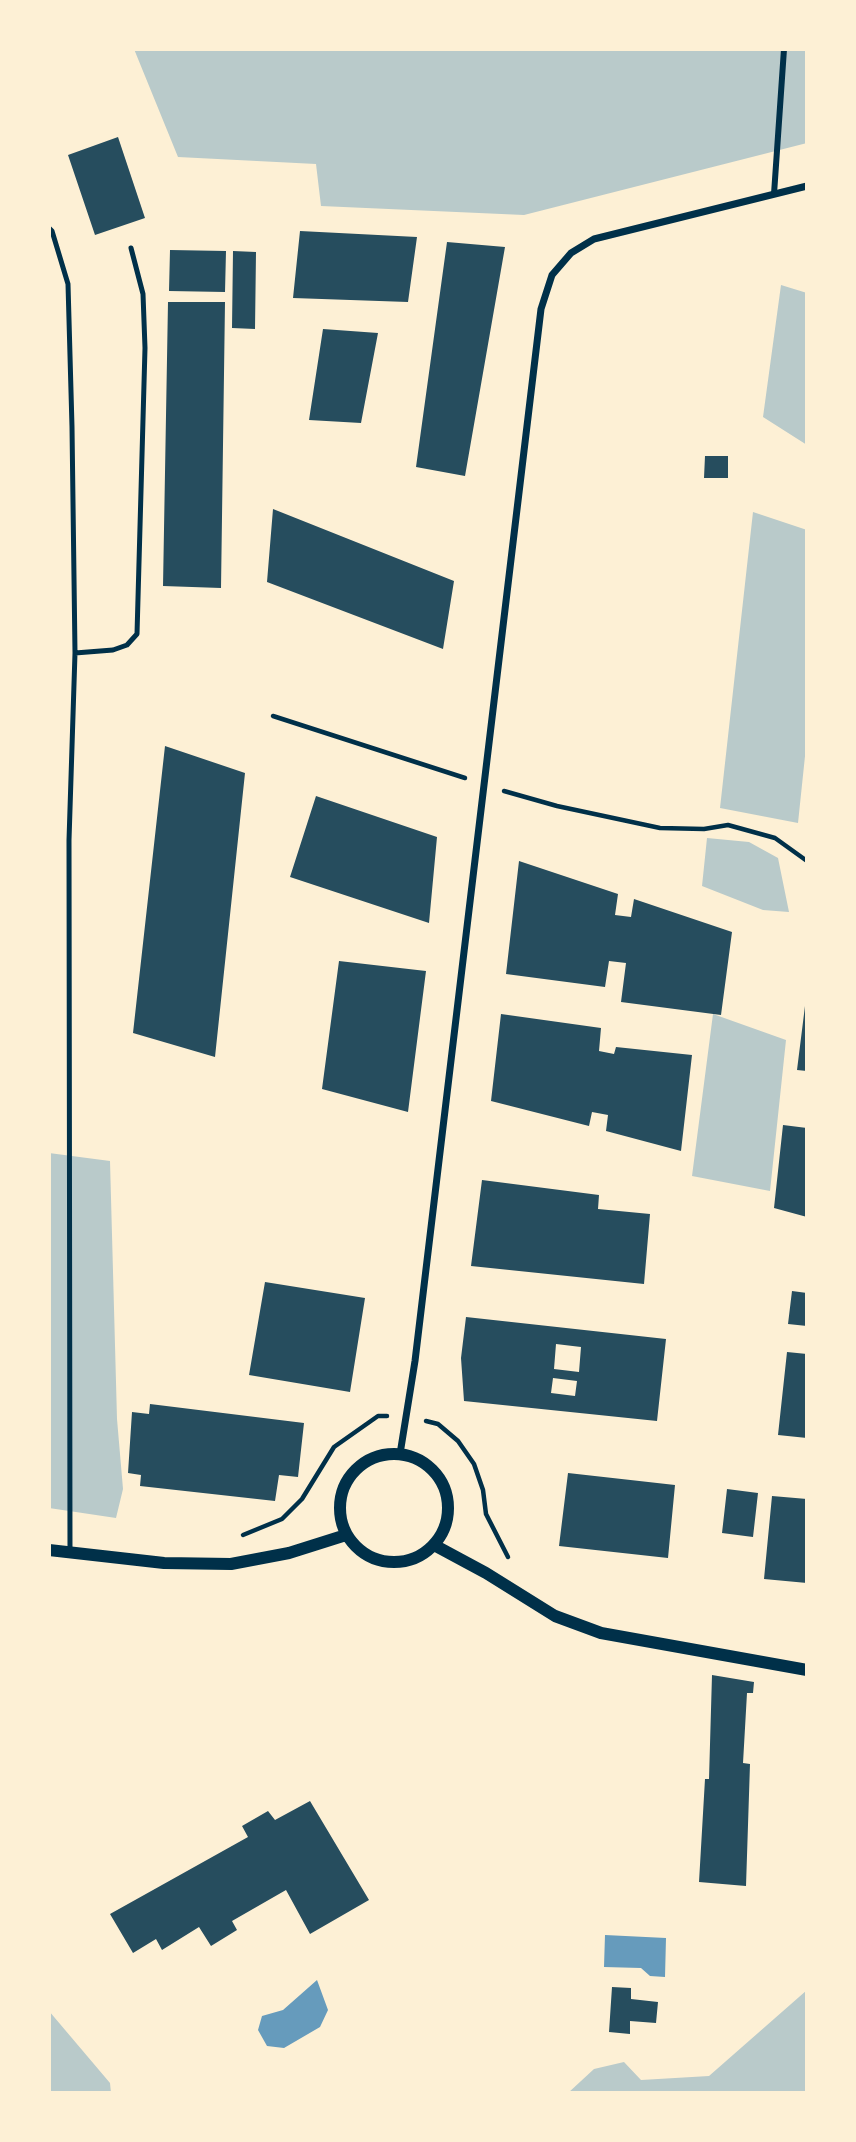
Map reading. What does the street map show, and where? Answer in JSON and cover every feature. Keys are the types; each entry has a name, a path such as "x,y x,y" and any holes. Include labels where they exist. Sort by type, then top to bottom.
{"street":[{"path":"774,194 784,49"},
{"path":"400,1454 415,1362 541,309 552,275 571,253 594,239 807,186"},
{"path":"400,1454 417,1459 431,1468 447,1497 448,1515 443,1531 434,1545 421,1556 405,1562 388,1562 364,1553 346,1535 340,1502 344,1486 354,1471 383,1455 400,1454"},
{"path":"49,1550 164,1563 231,1564 289,1553 346,1535"},
{"path":"434,1545 486,1573 555,1616 601,1633 807,1670"}],"lane":[{"path":"49,228 68,284 72,427 75,653 69,840 70,1553"},
{"path":"75,653 113,650 127,645 137,634 145,348 143,295 131,248"}],"path":[{"path":"274,716 393,753 483,785 557,806 660,828 704,829 729,825 775,838 807,861"}],"shaded area":[{"path":"134,49 807,49 807,143 524,215 321,206 316,164 178,157"},
{"path":"781,285 807,293 807,445 763,417"},
{"path":"753,512 807,530 807,737 798,823 720,808"},
{"path":"707,838 749,842 778,858 789,912 763,910 702,886"},
{"path":"713,1014 786,1040 770,1191 692,1176"},
{"path":"49,1153 110,1161 117,1419 123,1489 116,1518 49,1508"},
{"path":"807,1990 807,2093 568,2093 594,2069 624,2062 641,2080 709,2076"},
{"path":"49,2011 110,2083 111,2093 49,2093"}],"water":[{"path":"605,1935 666,1938 665,1977 650,1976 641,1968 604,1967"},
{"path":"317,1980 328,2010 320,2027 284,2048 267,2046 258,2030 262,2016 283,2010"}],"building":[{"path":"118,137 145,218 95,235 68,155"},
{"path":"300,231 417,237 408,302 293,298"},
{"path":"447,242 505,247 465,476 416,467"},
{"path":"170,250 226,251 225,292 169,291"},
{"path":"233,251 256,252 255,329 232,328"},
{"path":"168,302 225,302 221,588 163,586"},
{"path":"323,329 378,333 361,423 309,420"},
{"path":"705,456 728,456 728,478 704,478"},
{"path":"273,509 454,581 443,649 267,582"},
{"path":"165,746 245,773 215,1057 133,1033"},
{"path":"316,796 437,837 429,923 290,877"},
{"path":"519,861 618,894 615,915 631,917 634,899 732,932 721,1015 621,1002 626,963 609,961 605,987 506,974"},
{"path":"339,961 426,971 408,1112 322,1089"},
{"path":"807,1006 807,1071 797,1070"},
{"path":"501,1014 601,1028 599,1051 614,1054 616,1047 692,1055 681,1151 606,1131 608,1115 592,1112 589,1126 491,1101"},
{"path":"783,1125 807,1128 807,1217 774,1208"},
{"path":"482,1180 599,1195 598,1209 650,1214 644,1284 471,1266"},
{"path":"265,1282 365,1298 350,1392 249,1375"},
{"path":"792,1291 807,1293 807,1326 788,1324"},
{"path":"466,1317 666,1339 657,1421 464,1401 461,1358","holes":["556,1344 581,1347 579,1372 554,1369","553,1378 577,1381 575,1396 551,1393"]},
{"path":"787,1352 807,1354 807,1438 778,1435"},
{"path":"150,1404 304,1423 298,1477 279,1475 275,1501 140,1486 141,1475 128,1473 132,1412 149,1414"},
{"path":"568,1473 675,1485 668,1558 559,1546"},
{"path":"727,1489 758,1493 753,1537 722,1533"},
{"path":"772,1496 807,1499 807,1583 764,1579"},
{"path":"712,1675 754,1682 753,1693 747,1693 743,1763 750,1764 746,1886 699,1882 705,1779 709,1779"},
{"path":"310,1801 369,1900 310,1934 286,1890 232,1921 237,1930 211,1946 199,1927 162,1950 156,1939 133,1953 110,1914 248,1837 242,1826 268,1811 275,1820"},
{"path":"612,1987 631,1988 631,1999 658,2002 656,2023 630,2021 630,2034 609,2032"}]}
